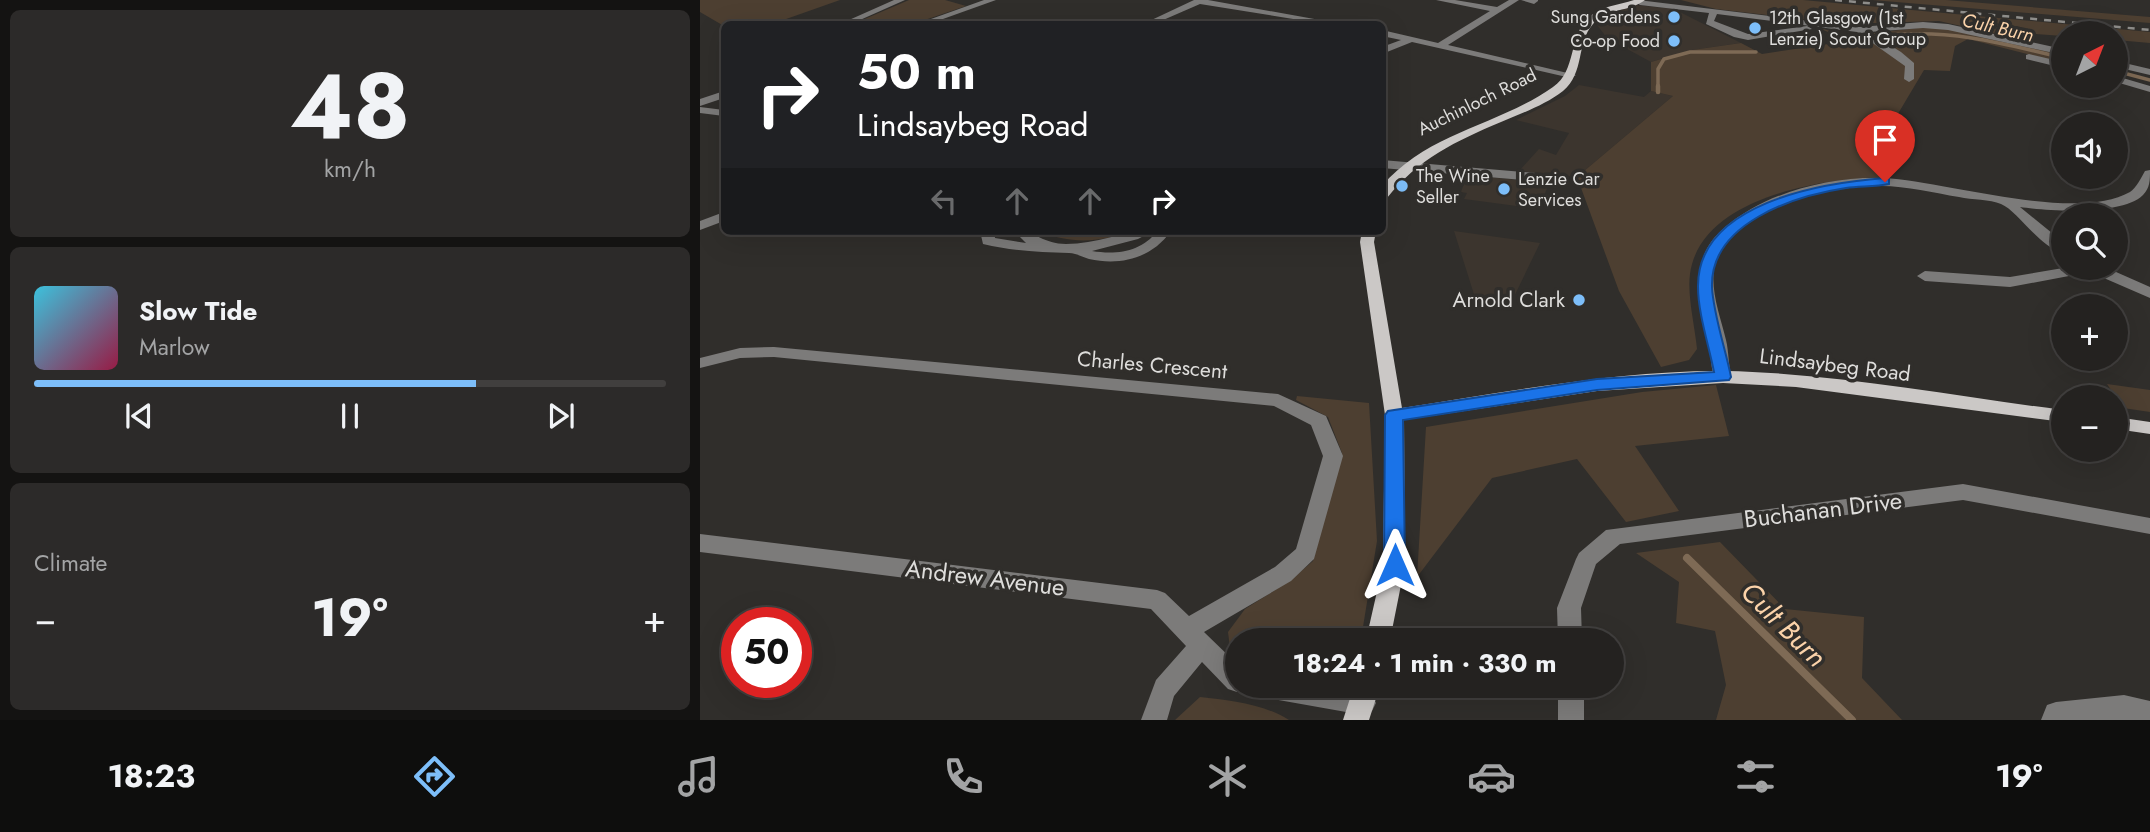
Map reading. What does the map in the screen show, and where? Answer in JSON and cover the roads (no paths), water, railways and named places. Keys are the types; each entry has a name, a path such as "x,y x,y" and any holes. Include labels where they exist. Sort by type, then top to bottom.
{"main road":[{"path":"1572,75 1582,34 1590,20 1604,11 1641,1"},
{"name":"Auchinloch Road","path":"1386,190 1407,166 1433,147 1541,99 1562,87 1572,75"},
{"path":"1368,235 1367,242 1394,415 1395,565 1381,628"},
{"name":"Lindsaybeg Road","path":"1394,415 1597,385 1723,377 1796,381 2051,414"},
{"path":"2128,425 2150,428"}],"street":[{"path":"852,21 901,0"},
{"path":"964,0 987,2"},
{"path":"1154,21 1200,0 1321,21"},
{"path":"1440,0 1498,10"},
{"path":"1441,45 1515,0"},
{"path":"1641,1 1859,30 1923,25 1948,27 2051,49"},
{"path":"931,21 987,2"},
{"path":"1714,12 1709,22 1748,37 1811,29"},
{"path":"1280,21 1292,16"},
{"path":"1780,25 1793,31"},
{"path":"1859,30 1898,54 1910,65 1909,79"},
{"path":"1386,34 1572,75"},
{"path":"1386,49 1412,39"},
{"path":"2029,57 2051,65"},
{"path":"2128,67 2150,72"},
{"path":"2128,83 2150,89"},
{"path":"700,103 721,95"},
{"path":"700,110 721,113"},
{"path":"1386,164 1559,179"},
{"path":"1723,377 1705,287 1706,272 1709,258 1720,240 1758,211 1809,192 1870,182 1929,187 2007,201 2062,207 2109,204 2126,200 2140,192 2148,182 2150,174"},
{"path":"2007,201 2051,240"},
{"path":"700,226 721,217"},
{"path":"987,235 988,241 1018,248 1046,246 1074,249 1122,241 1136,235"},
{"path":"1028,235 1046,246"},
{"path":"1074,249 1094,257 1128,256 1150,247 1160,235"},
{"path":"1925,276 2010,282 2051,274"},
{"path":"2121,280 2150,293"},
{"name":"Charles Crescent","path":"700,363 740,353 801,355 1279,400 1319,421 1333,456 1306,553 1283,574 1196,637 1156,705 1154,720"},
{"name":"Buchanan Drive","path":"1570,628 1569,608 1587,559 1614,536 1964,492 2150,526"},
{"name":"Andrew Avenue","path":"700,543 1157,600 1225,668"},
{"path":"1334,698 1362,703"},
{"path":"1571,698 1572,720"},
{"path":"2054,720 2056,714 2124,707 2150,713"}],"waterway":[{"name":"Cult Burn","path":"1883,36 1952,35 2051,55"},
{"name":"Cult Burn","path":"1658,92 1658,69 1664,59 1690,52 1756,52"},
{"name":"Cult Burn","path":"2128,74 2150,80"},
{"name":"Cult Burn","path":"1687,558 1852,720"}],"railway":[{"path":"1835,0 2150,30"}],"place":[{"name":"Sung Gardens","path":"1674,17"},
{"name":"12th Glasgow (1st Lenzie) Scout Group","path":"1755,28"},
{"name":"Co-op Food","path":"1674,41"},
{"name":"The Wine Seller","path":"1402,186"},
{"name":"Lenzie Car Services","path":"1504,189"},
{"name":"Arnold Clark","path":"1579,300"}]}
